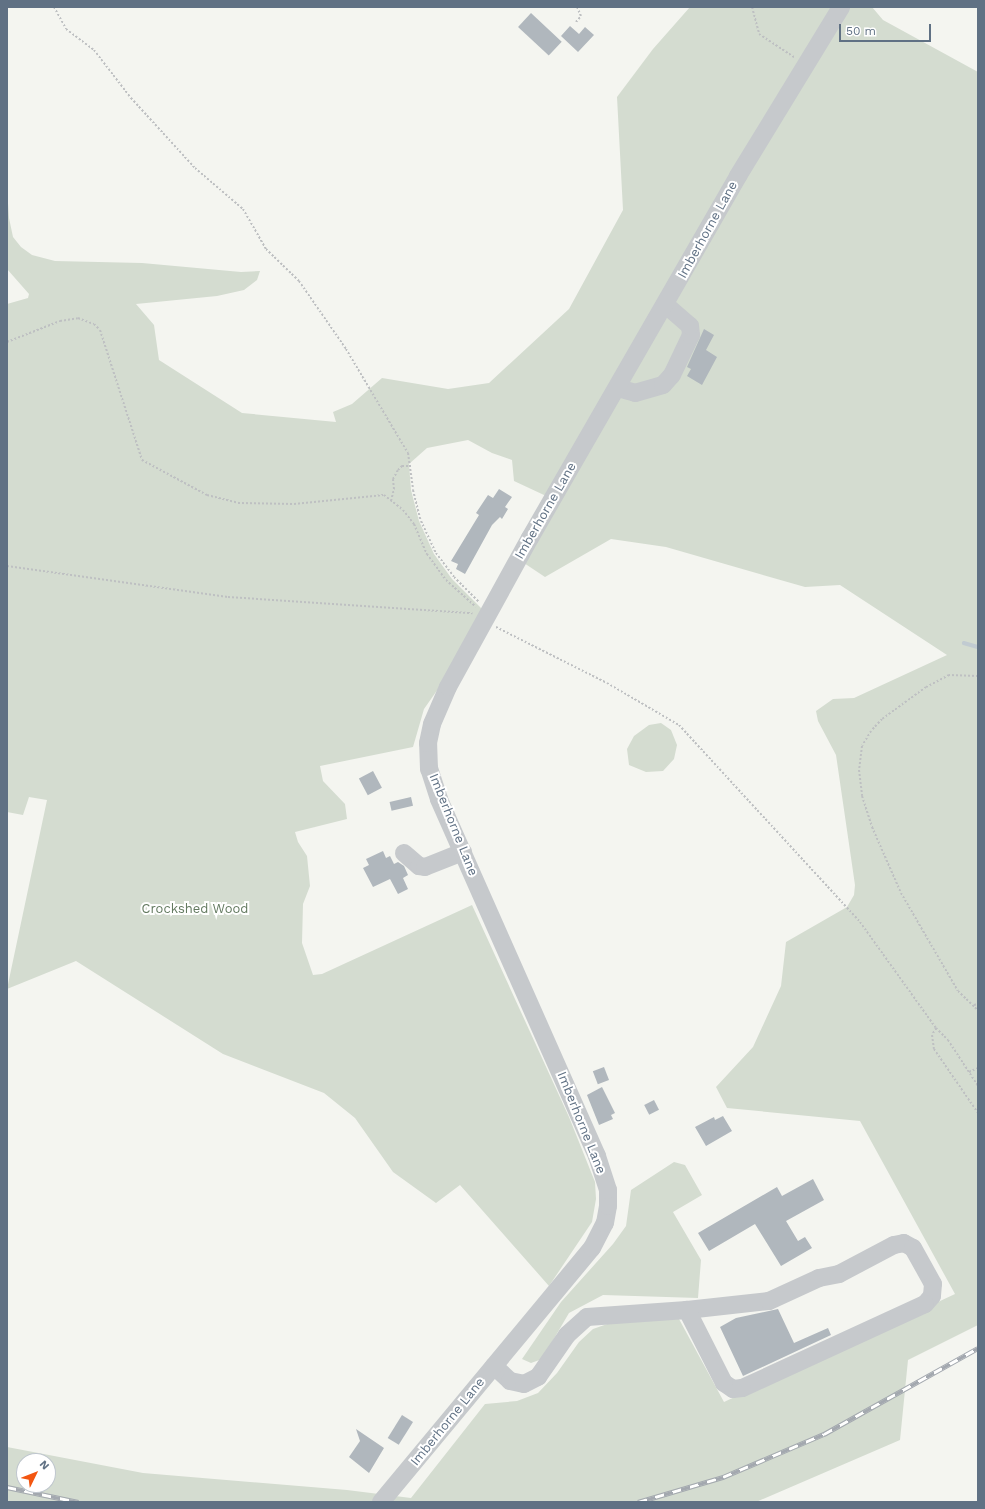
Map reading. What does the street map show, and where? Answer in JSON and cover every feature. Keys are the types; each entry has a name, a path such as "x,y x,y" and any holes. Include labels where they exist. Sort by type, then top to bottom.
{"street":[{"name":"Imberhorne Lane","path":"386,1497 592,1248 605,1224 608,1190 597,1156 463,852 432,776 428,743 439,706 482,615 530,538 618,388 738,176 841,7"},
{"path":"618,388 635,393 663,386 672,375 691,335 690,326 666,305"},
{"path":"404,853 419,866 426,867 463,852"},
{"path":"494,1366 510,1381 524,1384 538,1377 567,1335 587,1316 687,1310 769,1301 819,1278 839,1274 894,1245 904,1243 913,1248 933,1284 932,1296 925,1304 742,1388 733,1388 724,1383 687,1310"}],"path":[{"path":"54,7 66,29 94,50 131,98 195,168 243,209 266,249 299,281 370,389 408,453 411,466 413,490 421,521 436,553 454,577 483,604 482,615"},
{"path":"576,22 581,16 577,7"},
{"path":"752,7 759,34 806,64"},
{"path":"7,342 60,321 78,318 94,324 100,330 142,460 206,495 238,503 294,504 384,496 403,510 414,524 427,554 446,580 482,615 510,636 607,683 679,725 860,922 936,1028 948,1040 978,1086"},
{"path":"391,501 394,490 393,479 398,470 402,466 411,466"},
{"path":"7,566 228,597 475,613 482,615"},
{"path":"978,676 949,675 926,687 882,720 871,731 862,746 858,770 862,796 872,826 901,892 958,991 978,1010"},
{"path":"974,1005 978,1004"},
{"path":"936,1028 932,1035 934,1049 978,1113"},
{"path":"969,1072 978,1068"}],"green space":[{"name":"Crockshed Wood","path":"690,7 872,7 883,20 978,72 978,1325 908,1360 900,1440 756,1502 7,1502 7,1447 38,1453 16,1453 16,1493 56,1493 56,1456 143,1473 347,1490 411,1498 485,1404 517,1401 538,1393 557,1373 579,1342 593,1329 613,1322 679,1319 724,1402 955,1294 860,1121 727,1108 716,1087 753,1047 781,986 786,942 847,907 854,895 855,885 836,755 818,721 816,711 833,699 854,698 947,655 840,585 805,587 666,547 611,539 545,577 524,563 559,502 514,481 512,460 492,453 468,440 427,448 409,464 411,490 419,521 434,554 452,579 483,610 438,689 424,709 413,747 320,766 323,781 345,804 347,819 295,832 298,842 307,856 310,886 303,904 302,943 313,975 322,974 472,905 569,1117 595,1182 596,1199 592,1222 549,1286 460,1185 436,1203 393,1172 355,1118 324,1093 223,1054 76,961 7,989 47,800 29,797 23,815 7,812 7,304 28,298 29,294 7,269 7,188 9,218 13,237 21,247 32,255 55,261 142,263 241,272 260,271 257,280 244,290 217,296 136,304 154,325 159,360 242,413 336,422 333,412 352,404 382,378 448,389 489,383 569,309 623,210 617,97 653,49"},
{"path":"661,723 671,730 677,745 674,759 663,771 646,772 629,765 627,749 634,736 649,725"},
{"path":"674,1162 685,1165 702,1195 673,1212 701,1260 698,1298 603,1295 569,1313 542,1359 531,1363 522,1359 561,1302 613,1244 626,1226 631,1190"}],"building":[{"path":"531,13 562,42 549,56 518,27"},
{"path":"570,26 579,34 585,27 594,35 578,52 561,36"},
{"path":"704,329 714,335 706,350 717,357 702,385 687,376 691,369 687,367"},
{"path":"499,489 512,497 505,507 508,509 502,519 500,517 492,525 465,574 456,569 458,564 451,561 479,515 476,513 488,495 493,498"},
{"path":"373,771 382,788 368,795 359,779"},
{"path":"411,797 413,806 392,811 390,802"},
{"path":"383,851 386,858 390,856 394,864 398,862 404,866 408,875 403,878 408,889 398,894 390,879 373,887 363,868 369,865 366,859"},
{"path":"604,1067 609,1080 598,1084 593,1071"},
{"path":"602,1087 615,1113 611,1115 613,1119 599,1125 587,1095"},
{"path":"654,1100 659,1110 649,1115 644,1105"},
{"path":"723,1116 732,1131 706,1146 695,1127 714,1117 715,1120"},
{"path":"813,1179 824,1200 786,1221 798,1241 805,1237 812,1248 781,1266 755,1224 709,1251 698,1233 777,1187 782,1196"},
{"path":"778,1309 794,1343 828,1328 831,1335 743,1376 720,1327 736,1318"},
{"path":"402,1415 413,1422 399,1445 388,1438"},
{"path":"356,1429 384,1448 369,1473 349,1457 360,1441"}],"waterway":[{"path":"964,643 978,647"}],"railway":[{"path":"638,1502 723,1477 824,1434 978,1348"},
{"path":"7,1487 78,1502"}]}
